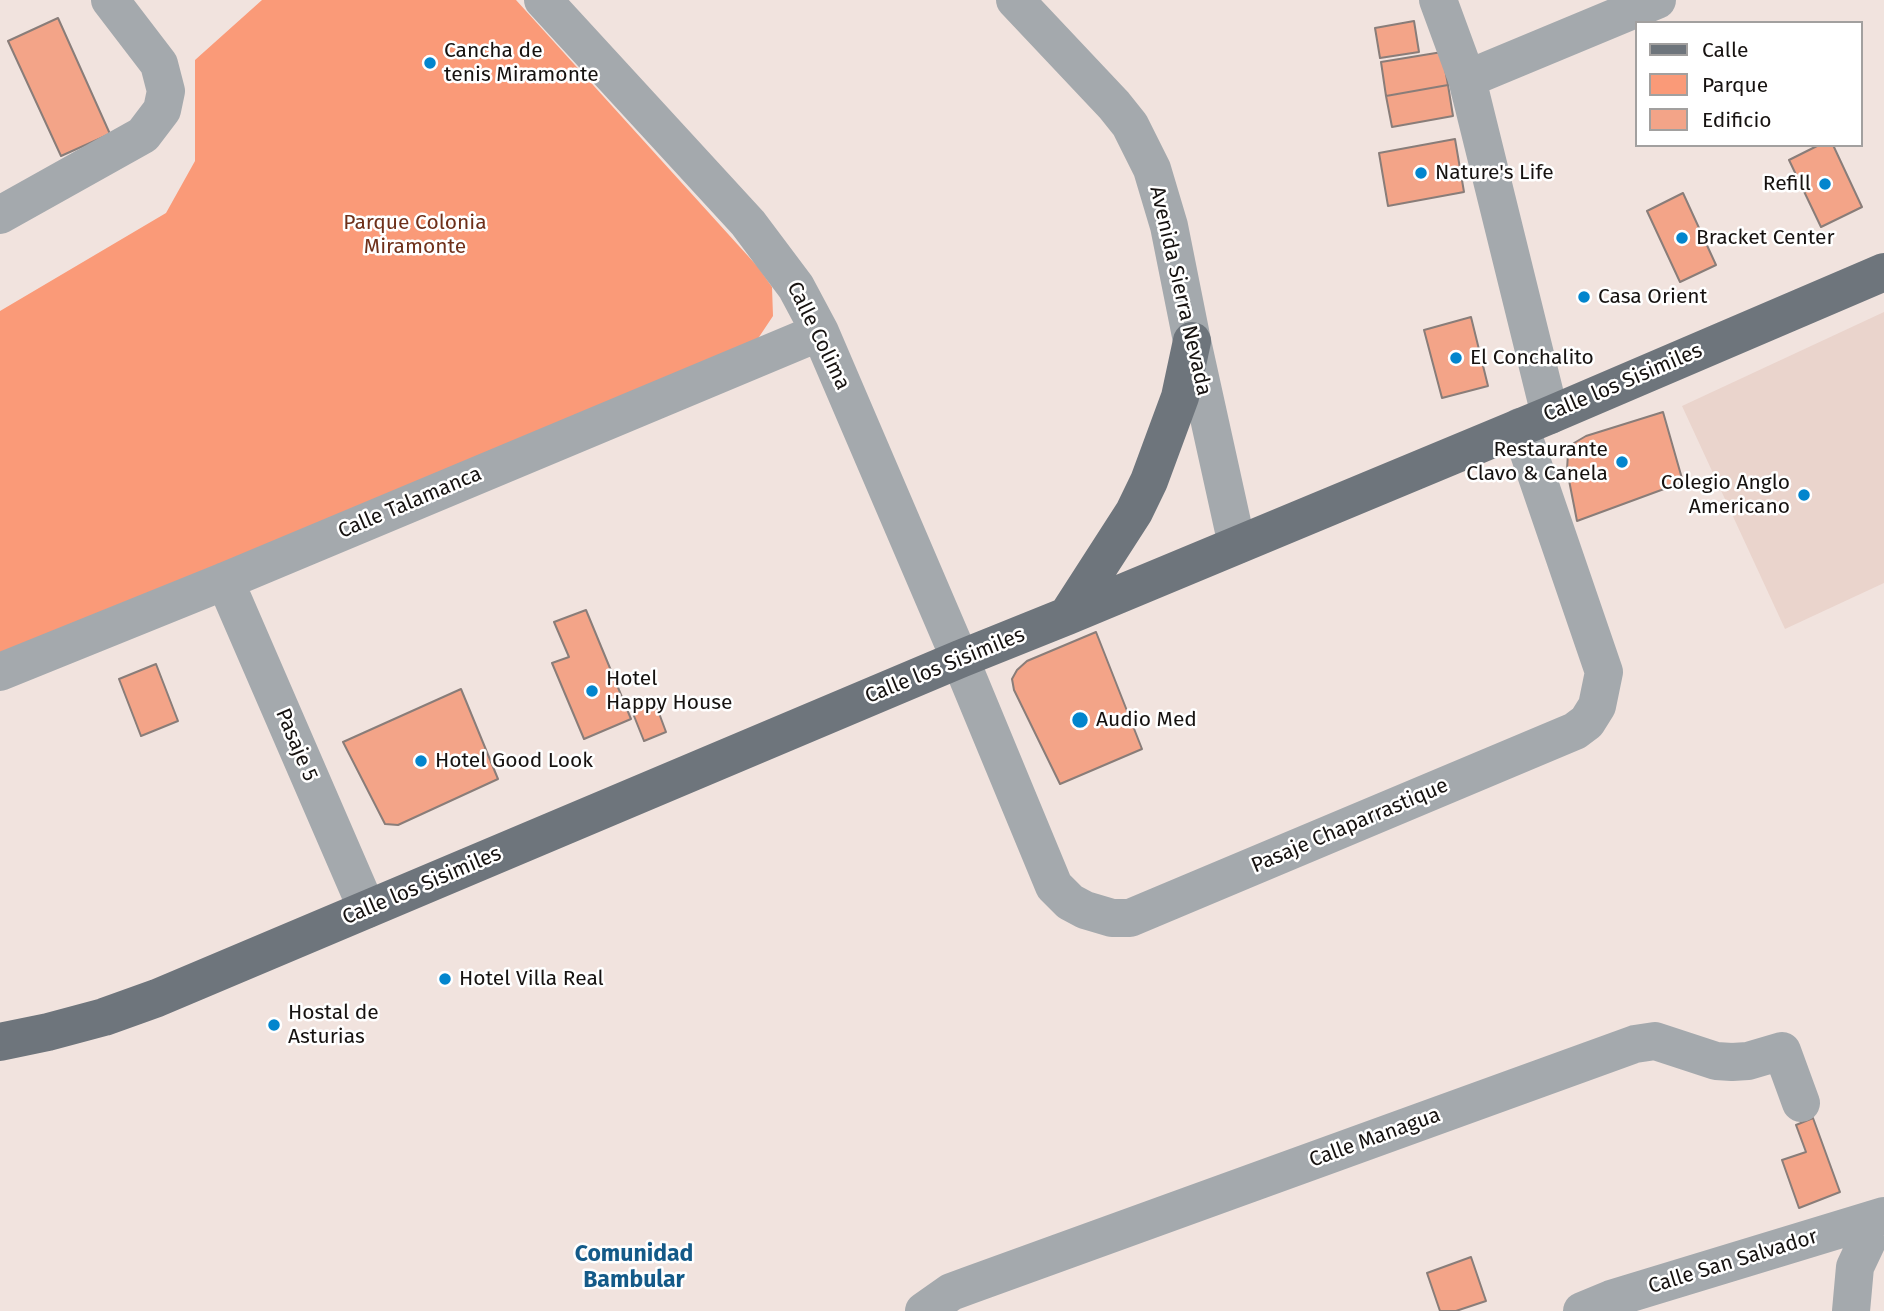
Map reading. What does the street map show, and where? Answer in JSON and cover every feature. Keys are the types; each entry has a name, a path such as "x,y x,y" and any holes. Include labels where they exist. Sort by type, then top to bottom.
{"main road":[{"name":"Calle los Sisimiles","path":"0,1042 81,1023 157,998 960,659 1067,617 1535,421 1884,272"},
{"path":"1067,617 1133,512 1149,481 1180,397 1192,341"}],"street":[{"path":"0,215 143,135 157,118 166,100 163,73 110,0"},
{"name":"Calle Colima","path":"543,0 748,223 796,287 820,332 960,659"},
{"name":"Pasaje Chaparrastique","path":"960,659 1054,886 1070,902 1085,911 1100,915 1130,918 1143,913 1562,736 1587,722 1597,706 1604,672 1535,421 1467,79 1438,0"},
{"path":"1467,79 1657,0"},
{"name":"Avenida Sierra Nevada","path":"1020,2 1114,105 1142,146 1156,181 1169,226 1237,545"},
{"name":"Calle Talamanca","path":"0,672 225,581 820,332"},
{"name":"Pasaje 5","path":"225,581 367,909"},
{"name":"Calle Managua","path":"924,1311 951,1292 970,1284 1635,1044 1655,1041 1716,1060 1732,1062 1748,1061 1782,1051 1801,1103"},
{"path":"1850,1311 1855,1267 1881,1217"},
{"name":"Calle San Salvador","path":"1596,1305 1881,1217"},
{"path":"1596,1305 1649,1311"}],"shaded area":[{"name":"Colegio Anglo Americano","path":"1884,312 1884,583 1785,629 1682,406"}],"green space":[{"name":"Parque Colonia Miramonte","path":"262,0 516,0 758,267 772,287 773,316 757,340 711,367 0,653 0,311 166,213 195,161 195,60"}],"building":[{"path":"58,18 110,134 61,156 8,41"},
{"path":"1414,21 1419,52 1380,58 1375,28"},
{"path":"1442,52 1448,85 1386,96 1381,62"},
{"path":"1448,85 1453,116 1392,127 1386,96"},
{"name":"Nature's Life","path":"1455,139 1464,192 1388,206 1379,153"},
{"name":"Refill","path":"1815,147 1834,147 1862,207 1821,227 1789,160"},
{"name":"Bracket Center","path":"1683,193 1716,265 1680,282 1647,211"},
{"name":"El Conchalito","path":"1471,317 1488,386 1442,398 1424,330"},
{"name":"Restaurante Clavo & Canela","path":"1663,412 1683,482 1577,521 1567,470 1568,453 1574,443 1586,436"},
{"name":"Hotel Happy House","path":"586,610 631,719 584,739 552,663 569,657 554,622"},
{"name":"Audio Med","path":"1096,632 1142,749 1060,784 1014,690 1012,679 1027,661"},
{"path":"156,664 178,721 141,736 119,679"},
{"name":"Hotel Good Look","path":"461,689 498,779 398,825 385,824 343,742"},
{"path":"653,697 666,732 644,741 630,706"},
{"path":"1813,1118 1840,1192 1799,1208 1782,1160 1806,1152 1796,1125"},
{"path":"1471,1257 1486,1301 1456,1311 1440,1311 1427,1273"}],"place":[{"name":"Cancha de tenis Miramonte","path":"430,63"},
{"name":"Nature's Life","path":"1421,173"},
{"name":"Refill","path":"1825,184"},
{"name":"Bracket Center","path":"1682,238"},
{"name":"Casa Orient","path":"1584,297"},
{"name":"El Conchalito","path":"1456,358"},
{"name":"Restaurante Clavo & Canela","path":"1622,462"},
{"name":"Colegio Anglo Americano","path":"1804,495"},
{"name":"Hotel Happy House","path":"592,691"},
{"name":"Audio Med","path":"1080,720"},
{"name":"Hotel Good Look","path":"421,761"},
{"name":"Hotel Villa Real","path":"445,979"},
{"name":"Hostal de Asturias","path":"274,1025"}],"district":[{"name":"Comunidad Bambular","path":"634,1268"}]}
